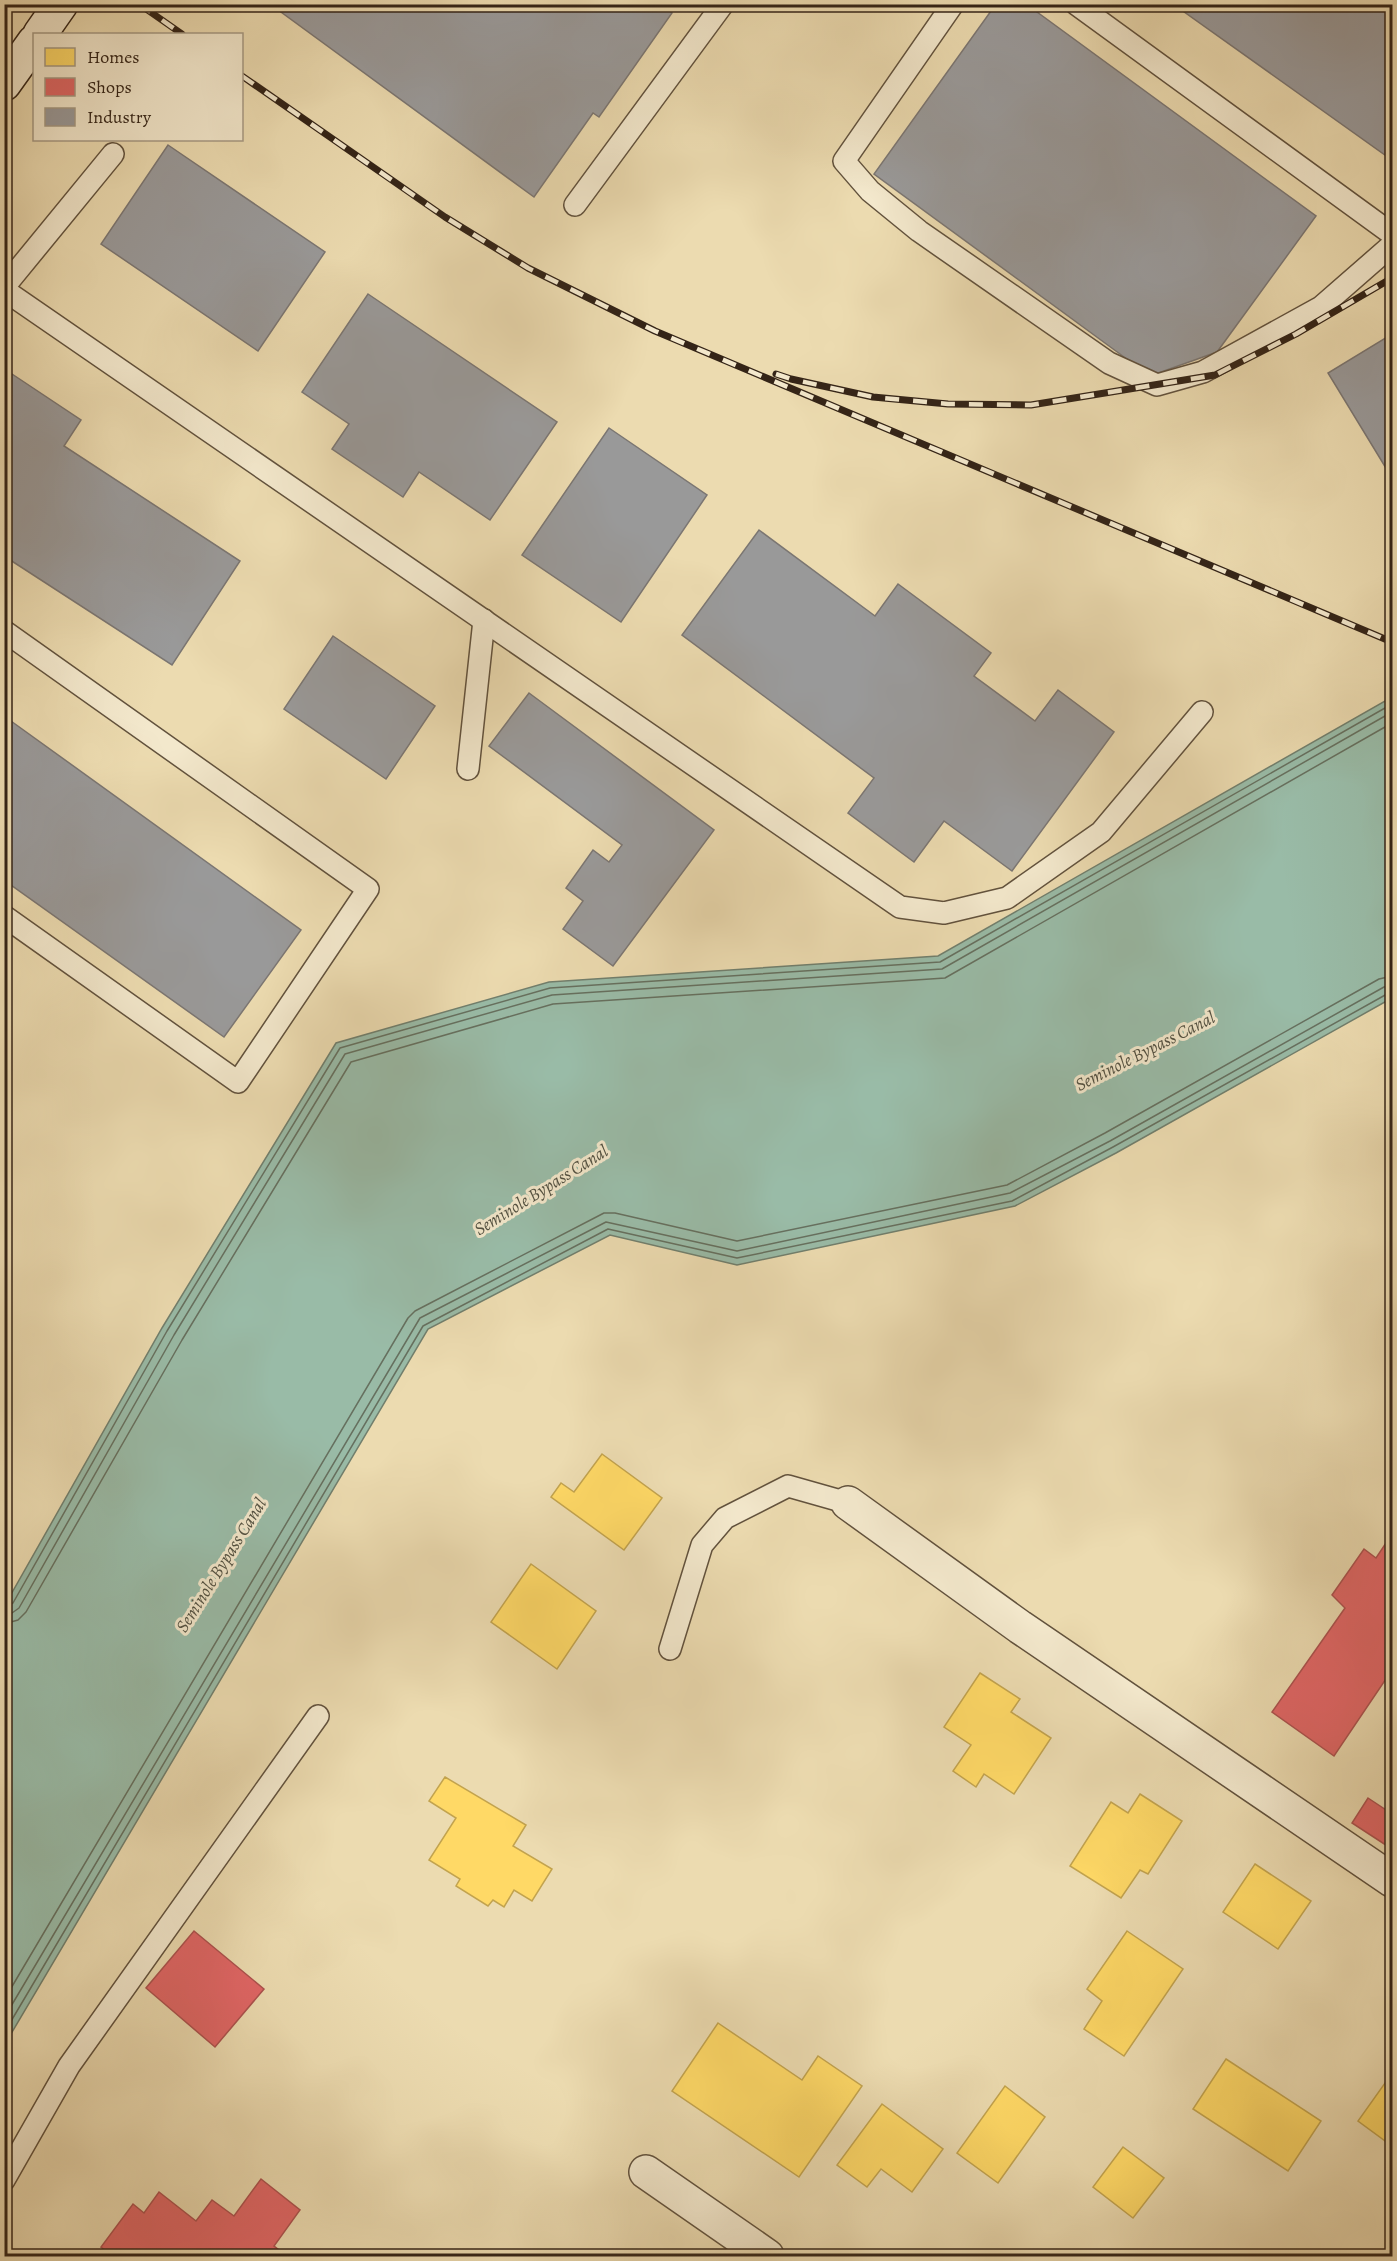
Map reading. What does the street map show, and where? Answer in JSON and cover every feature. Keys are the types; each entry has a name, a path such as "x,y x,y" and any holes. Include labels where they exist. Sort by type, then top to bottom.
{"street":[{"path":"41,33 61,4"},
{"path":"4,84 33,43"},
{"path":"848,1503 1020,1627 1392,1880"},
{"path":"646,2172 767,2256"}],"lane":[{"path":"575,205 723,4"},
{"path":"953,4 844,161 870,191 919,231 1109,363 1157,385 1203,372 1321,307 1392,245"},
{"path":"1076,4 1102,12 1392,234"},
{"path":"113,154 4,289 900,907 944,913 1007,898 1101,832 1202,712"},
{"path":"468,769 484,620"},
{"path":"4,631 368,888 238,1082 4,916"},
{"path":"670,1649 702,1545 725,1518 788,1486 848,1503"},
{"path":"4,2180 69,2067 318,1716"}],"water":[{"name":"Seminole Bypass Canal","path":"1392,697 1392,998 1116,1153 1015,1206 737,1265 610,1235 428,1329 5,2044 5,1605 162,1328 336,1043 549,982 938,956"}],"building: Homes":[{"path":"602,1454 662,1498 624,1550 551,1497 561,1483 574,1492"},
{"path":"531,1564 596,1611 557,1669 491,1622"},
{"path":"980,1673 1020,1699 1011,1712 1051,1738 1014,1794 984,1774 976,1787 953,1771 971,1745 944,1727"},
{"path":"445,1777 526,1825 513,1846 552,1869 532,1901 514,1890 504,1907 493,1900 488,1906 456,1886 460,1879 429,1860 456,1818 429,1801"},
{"path":"1140,1794 1182,1821 1148,1874 1140,1870 1121,1898 1070,1866 1111,1802 1128,1813"},
{"path":"1255,1864 1311,1901 1278,1949 1223,1912"},
{"path":"1127,1931 1183,1969 1124,2056 1084,2029 1102,2001 1087,1989"},
{"path":"718,2023 802,2080 818,2056 862,2086 799,2177 672,2091"},
{"path":"1226,2059 1321,2121 1288,2171 1193,2109"},
{"path":"1390,2076 1392,2079 1392,2146 1358,2121"},
{"path":"1005,2086 1045,2117 998,2183 957,2153"},
{"path":"882,2104 943,2149 912,2192 881,2169 867,2187 837,2165"},
{"path":"1123,2147 1164,2178 1133,2218 1093,2187"}],"building: Shops":[{"path":"1392,1534 1392,1670 1334,1756 1272,1712 1345,1608 1332,1595 1364,1549 1376,1558"},
{"path":"1368,1798 1392,1814 1392,1849 1352,1823"},
{"path":"194,1931 264,1989 215,2047 146,1988"},
{"path":"261,2179 300,2210 274,2246 287,2256 112,2256 101,2247 133,2204 144,2213 159,2192 196,2221 212,2200 234,2216"}],"building: Industry":[{"path":"270,4 659,4 672,13 599,117 593,113 534,197"},
{"path":"996,4 1026,4 1316,216 1217,352 1150,376 874,174"},
{"path":"1173,4 1392,4 1392,160"},
{"path":"168,145 325,252 258,351 101,244"},
{"path":"368,294 557,422 490,520 419,472 403,497 332,449 349,424 302,392"},
{"path":"1392,334 1392,478 1328,373"},
{"path":"6,370 81,420 64,446 240,561 172,665 4,556"},
{"path":"609,428 707,495 621,622 522,555"},
{"path":"759,530 875,616 898,584 991,653 974,676 1035,721 1058,690 1114,732 1012,871 944,821 914,862 848,813 874,778 682,635"},
{"path":"333,636 435,706 386,779 284,709"},
{"path":"529,693 714,830 613,966 563,929 583,901 566,888 593,850 609,862 622,845 489,746"},
{"path":"4,716 301,930 224,1037 4,880"}],"railway":[{"path":"139,4 181,33"},
{"path":"243,77 445,217 528,268 655,331 1392,642"},
{"path":"776,374 873,397 948,404 1031,405 1215,375 1296,334 1392,278"}]}
